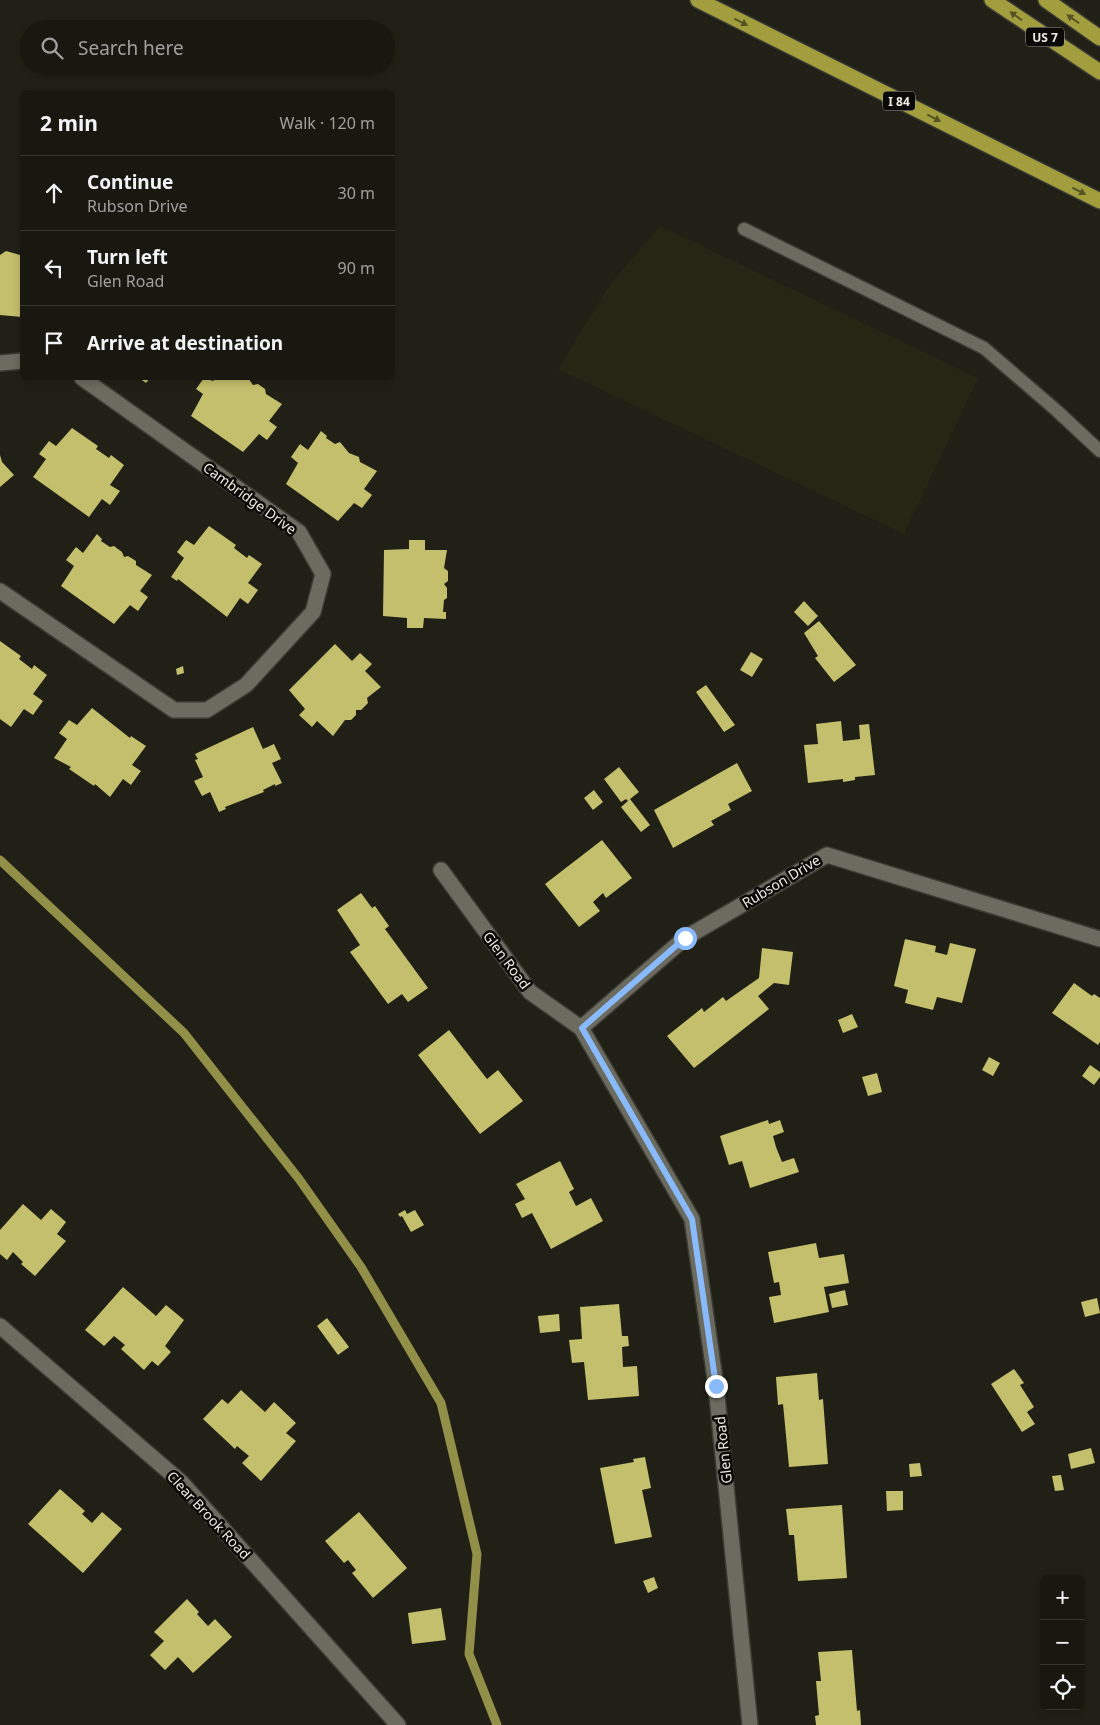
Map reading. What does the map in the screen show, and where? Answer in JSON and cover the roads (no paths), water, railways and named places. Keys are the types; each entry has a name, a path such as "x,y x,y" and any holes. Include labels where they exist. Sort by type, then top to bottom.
{"highway":[{"name":"I 84","path":"698,0 1100,201"},
{"name":"US 7","path":"992,0 1100,72"},
{"path":"1046,0 1100,38"}],"street":[{"path":"0,363 20,361"},
{"name":"Cambridge Drive","path":"0,590 174,710 207,710 246,685 313,612 323,574 299,532 85,380"},
{"name":"Rubson Drive","path":"582,1028 685,938 827,854 1100,939"},
{"name":"Glen Road","path":"441,870 530,992 582,1028 692,1219 716,1386 750,1725"},
{"name":"Clear Brook Road","path":"0,1326 181,1482 398,1725"}],"lane":[{"path":"744,229 984,348 1100,451"}],"waterway":[{"path":"0,860 184,1033 299,1179 361,1267 441,1403 477,1554 469,1654 497,1725"}]}
